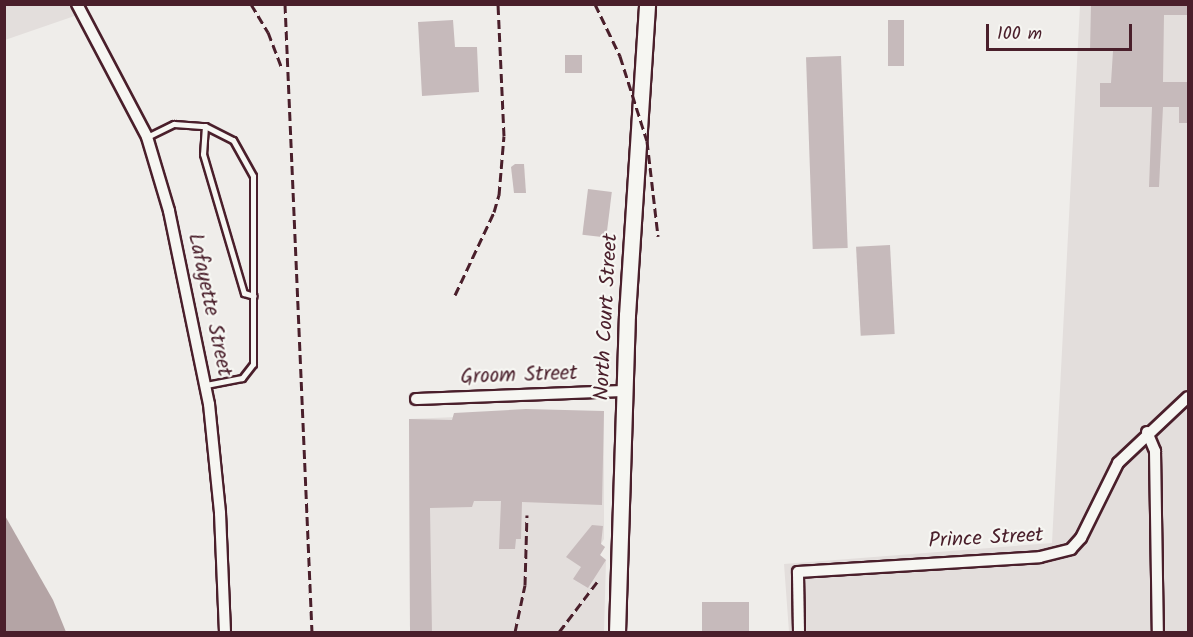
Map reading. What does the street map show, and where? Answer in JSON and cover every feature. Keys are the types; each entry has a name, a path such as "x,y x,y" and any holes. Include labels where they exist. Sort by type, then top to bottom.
{"main road":[{"name":"North Court Street","path":"617,633 624,391 647,4"}],"street":[{"name":"Lafayette Street","path":"77,4 147,137 169,211 205,385 216,461 225,633"},
{"name":"Groom Street","path":"416,399 624,391"},
{"name":"Prince Street","path":"799,633 798,572 1063,553 1081,538 1118,463 1148,432 1188,398"},
{"path":"1148,432 1155,450 1158,633"}],"lane":[{"path":"147,137 174,124 205,126 233,140 253,176 253,364 242,378 205,385"},
{"path":"205,126 203,154 244,293 254,296"}],"shaded area":[{"path":"4,5 86,5 89,11 5,40"},
{"path":"1080,5 1188,5 1188,632 789,632 784,564 1052,543"},
{"path":"604,411 604,539 601,544 605,547 600,555 606,560 604,632 410,632 409,419"},
{"path":"4,514 53,600 66,632 5,632"}],"building":[{"path":"1091,4 1187,4 1187,15 1164,15 1163,82 1188,82 1188,123 1179,123 1179,107 1163,107 1159,187 1149,187 1152,107 1100,107 1100,83 1111,83 1113,51 1090,51"},
{"path":"453,20 455,47 477,47 479,92 422,96 418,22"},
{"path":"888,20 904,20 904,66 888,66"},
{"path":"565,55 582,55 582,73 565,73"},
{"path":"841,56 848,248 813,249 806,57"},
{"path":"515,164 524,164 526,193 514,193 511,167"},
{"path":"588,189 612,192 606,238 582,235"},
{"path":"890,245 895,334 861,336 856,247"},
{"path":"526,409 604,411 602,505 522,502 521,539 516,539 515,549 499,549 501,501 474,501 472,507 430,508 432,633 410,633 409,419 452,420 454,413"},
{"path":"592,525 603,526 601,544 605,547 600,555 606,560 588,588 573,579 581,567 566,557"},
{"path":"702,602 749,602 749,632 702,632"}],"railway":[{"path":"251,4 268,32 282,69"},
{"path":"285,4 312,632"},
{"path":"455,295 494,212 499,195 504,136 498,4"},
{"path":"595,4 620,56 647,141 658,236"},
{"path":"515,632 525,585 527,515"},
{"path":"559,632 597,582"}]}
